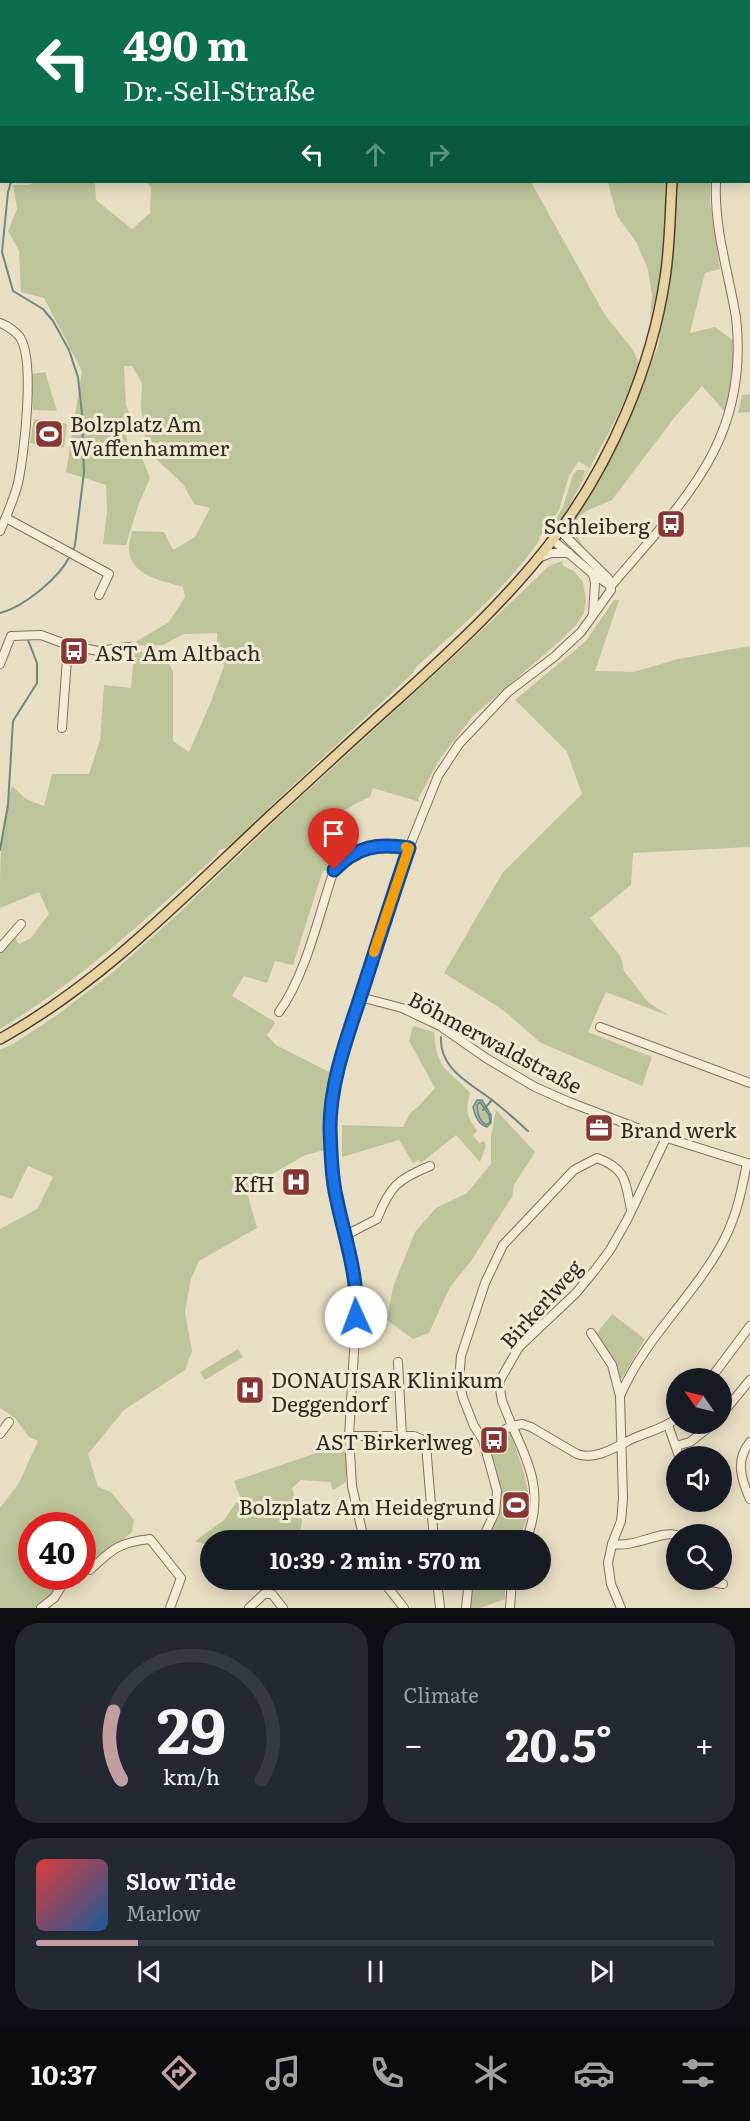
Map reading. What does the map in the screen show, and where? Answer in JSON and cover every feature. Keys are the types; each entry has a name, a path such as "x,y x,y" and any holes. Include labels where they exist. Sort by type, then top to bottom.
{"main road":[{"path":"0,1039 59,1002 140,938 490,613 553,540 601,463 624,418 651,342 665,278 672,183"}],"street":[{"path":"362,1530 352,1486 349,1436 357,1300 346,1235 335,1194 330,1126 336,1074 409,848 438,776 459,744 494,706 581,632 609,594 611,586 687,500 720,448 730,423 736,398 740,343 718,230 716,183"},
{"path":"0,323 20,337 27,359 26,427 21,468 0,531"},
{"path":"6,518 109,574 99,595"},
{"path":"560,531 608,578 611,586"},
{"path":"553,540 592,574 611,586"},
{"path":"538,558 551,554 570,553"},
{"path":"592,574 593,616"},
{"path":"0,664 11,636 41,635 68,645 98,651 129,647"},
{"path":"62,728 68,645"},
{"path":"279,1012 290,997 306,957 334,870 343,861 367,847 392,845 409,848"},
{"path":"0,948 21,924"},
{"name":"Böhmerwaldstraße","path":"360,997 402,1008 440,1026 486,1058 535,1087 599,1115 749,1164"},
{"path":"600,1027 750,1083"},
{"name":"Birkerlweg","path":"530,1530 534,1519 534,1487 502,1401 499,1382 519,1347 570,1299 596,1270 627,1221 666,1138"},
{"name":"Birkerlweg","path":"487,1530 495,1512 497,1491 483,1440 474,1426 459,1381 462,1350 485,1283 503,1245 574,1170 597,1158 612,1164 620,1171 631,1209"},
{"path":"620,1396 652,1340 705,1270 724,1238 738,1206 749,1164"},
{"path":"346,1235 377,1219 394,1185 430,1166"},
{"path":"718,1368 750,1326"},
{"path":"591,1333 612,1365 620,1396 623,1499 621,1521 608,1563 613,1593 621,1608"},
{"path":"398,1362 402,1437"},
{"path":"732,1402 750,1380"},
{"path":"0,1434 9,1422"},
{"path":"483,1440 512,1426 522,1424 580,1456 592,1455 621,1445 666,1426"},
{"path":"671,1434 676,1446 690,1442 700,1434"},
{"path":"349,1436 414,1436 421,1439 426,1445 433,1530"},
{"path":"750,1442 742,1454 740,1468 750,1499"},
{"path":"612,1544 624,1546 666,1534"},
{"path":"96,1564 107,1553 129,1541 150,1539 181,1578 170,1608"},
{"path":"41,1608 54,1598 59,1590"},
{"path":"390,1590 404,1608"},
{"path":"438,1590 440,1608"},
{"path":"466,1608 468,1590"},
{"path":"510,1608 511,1590"},
{"path":"249,1608 264,1594 272,1594 283,1608"}],"green space":[{"path":"32,183 95,183 96,200 132,229 150,213 151,188 148,183 532,183 605,315 633,350 640,366 627,396 589,468 579,461 569,476 559,510 526,559 497,592 226,848 219,850 217,855 139,925 58,990 0,1029 0,953 14,936 19,944 31,938 49,914 39,892 0,908 3,830 12,786 26,799 44,806 52,774 89,774 100,740 104,685 131,688 134,652 164,652 173,672 173,741 189,752 224,666 218,652 217,633 184,634 163,645 134,646 137,641 169,622 185,597 183,587 158,580 135,566 129,550 132,531 164,532 173,550 195,537 210,508 194,504 183,484 155,458 150,458 145,441 141,407 142,383 132,366 124,366 126,405 131,418 124,424 128,445 136,443 150,478 138,506 126,545 103,544 107,512 106,485 66,472 82,371 44,298 21,292 19,251 8,231 17,209 13,185"},
{"path":"608,183 667,183 659,287 650,319 652,295 648,270 637,243 617,216"},
{"path":"677,183 710,183 710,202 720,269 705,273 690,333 715,327 735,342 735,370 727,414 702,386 674,418 612,500 588,510 579,517 576,523 576,535 586,551 571,536 569,527 606,467 633,409 658,346 670,281"},
{"path":"45,372 57,411 33,410 31,374"},
{"path":"750,394 750,412 738,413 742,395"},
{"name":"Bolzplatz Am Waffenhammer","path":"34,419 67,424 64,448 30,443"},
{"path":"577,470 585,471 582,479 588,470 563,516 549,531 563,507 573,475"},
{"path":"562,561 563,566 574,571 583,582 586,601 584,613 576,625 473,716 441,757 418,799 420,802 373,788 370,797 326,820 320,839 333,849 329,866 322,873 293,965 275,961 267,983 244,976 232,996 275,1022 267,1035 276,1045 331,1073 324,1120 325,1150 305,1155 246,1189 257,1228 199,1261 191,1279 185,1312 192,1351 185,1370 124,1410 88,1454 98,1487 111,1492 134,1520 132,1532 96,1562 96,1512 18,1512 18,1590 54,1590 36,1608 0,1608 0,1508 19,1483 38,1441 29,1437 15,1418 0,1408 0,1229 37,1209 53,1177 28,1166 12,1199 0,1195 0,1050 57,1015 112,973 177,915 549,566"},
{"path":"614,600 619,600 595,671 634,672 678,659 750,646 750,847 633,853 631,885 590,918 621,957 624,971 648,1002 669,1016 606,992 588,1032 652,1057 642,1086 541,1043 503,1010 444,973 503,872 582,794 567,752 515,700 586,641"},
{"path":"413,1026 434,1032 440,1062 470,1093 468,1113 477,1131 473,1135 479,1143 484,1141 486,1146 480,1162 456,1135 421,1163 418,1160 413,1163 399,1140 342,1157 342,1125 403,1127 411,1112 435,1088 409,1041"},
{"path":"480,1102 489,1115 490,1122 486,1125 478,1114 477,1105"},
{"path":"496,1110 535,1152 514,1185 512,1197 471,1261 450,1287 429,1333 413,1339 387,1320 393,1287 415,1232 436,1208 467,1193 491,1164 491,1136"},
{"path":"612,1314 645,1339 622,1378 597,1333"},
{"path":"238,1349 243,1357 205,1380 200,1372"},
{"path":"510,1431 530,1500 529,1513 523,1530 489,1530 497,1513 487,1446"},
{"path":"346,1443 346,1482 333,1490 330,1482 301,1480 292,1488 302,1521 301,1530 210,1530 224,1520 240,1497 234,1481"},
{"path":"470,1590 505,1590 505,1599 480,1608 468,1608"}],"water":[{"path":"477,1100 482,1100 491,1115 491,1123 487,1127 479,1122 473,1107","holes":["480,1102 489,1115 490,1122 486,1125 478,1114 477,1105"]}],"waterway":[{"path":"11,183 2,252 13,291 43,309 53,321 69,350 78,377 84,472 73,551"},
{"path":"0,613 20,605 40,590 58,573 70,556"},
{"path":"0,850 8,805 13,721 37,683 37,663 28,640"},
{"path":"441,1037 442,1048 450,1067 528,1131"},
{"path":"483,1110 492,1100"}],"slow traffic":[{"path":"374,952 409,848 406,847"}],"place":[{"name":"Bolzplatz Am Waffenhammer","path":"49,434"},
{"name":"Schleiberg","path":"671,524"},
{"name":"AST Am Altbach","path":"74,651"},
{"name":"Brand werk","path":"599,1128"},
{"name":"KfH","path":"296,1182"},
{"name":"DONAUISAR Klinikum Deggendorf","path":"250,1390"},
{"name":"AST Birkerlweg","path":"494,1440"},
{"name":"Bolzplatz Am Heidegrund","path":"516,1505"}],"route":[{"path":"334,870 343,861 367,847 392,845 409,848 335,1080 330,1126 333,1173 335,1194 346,1235 357,1300 356,1317"}]}
